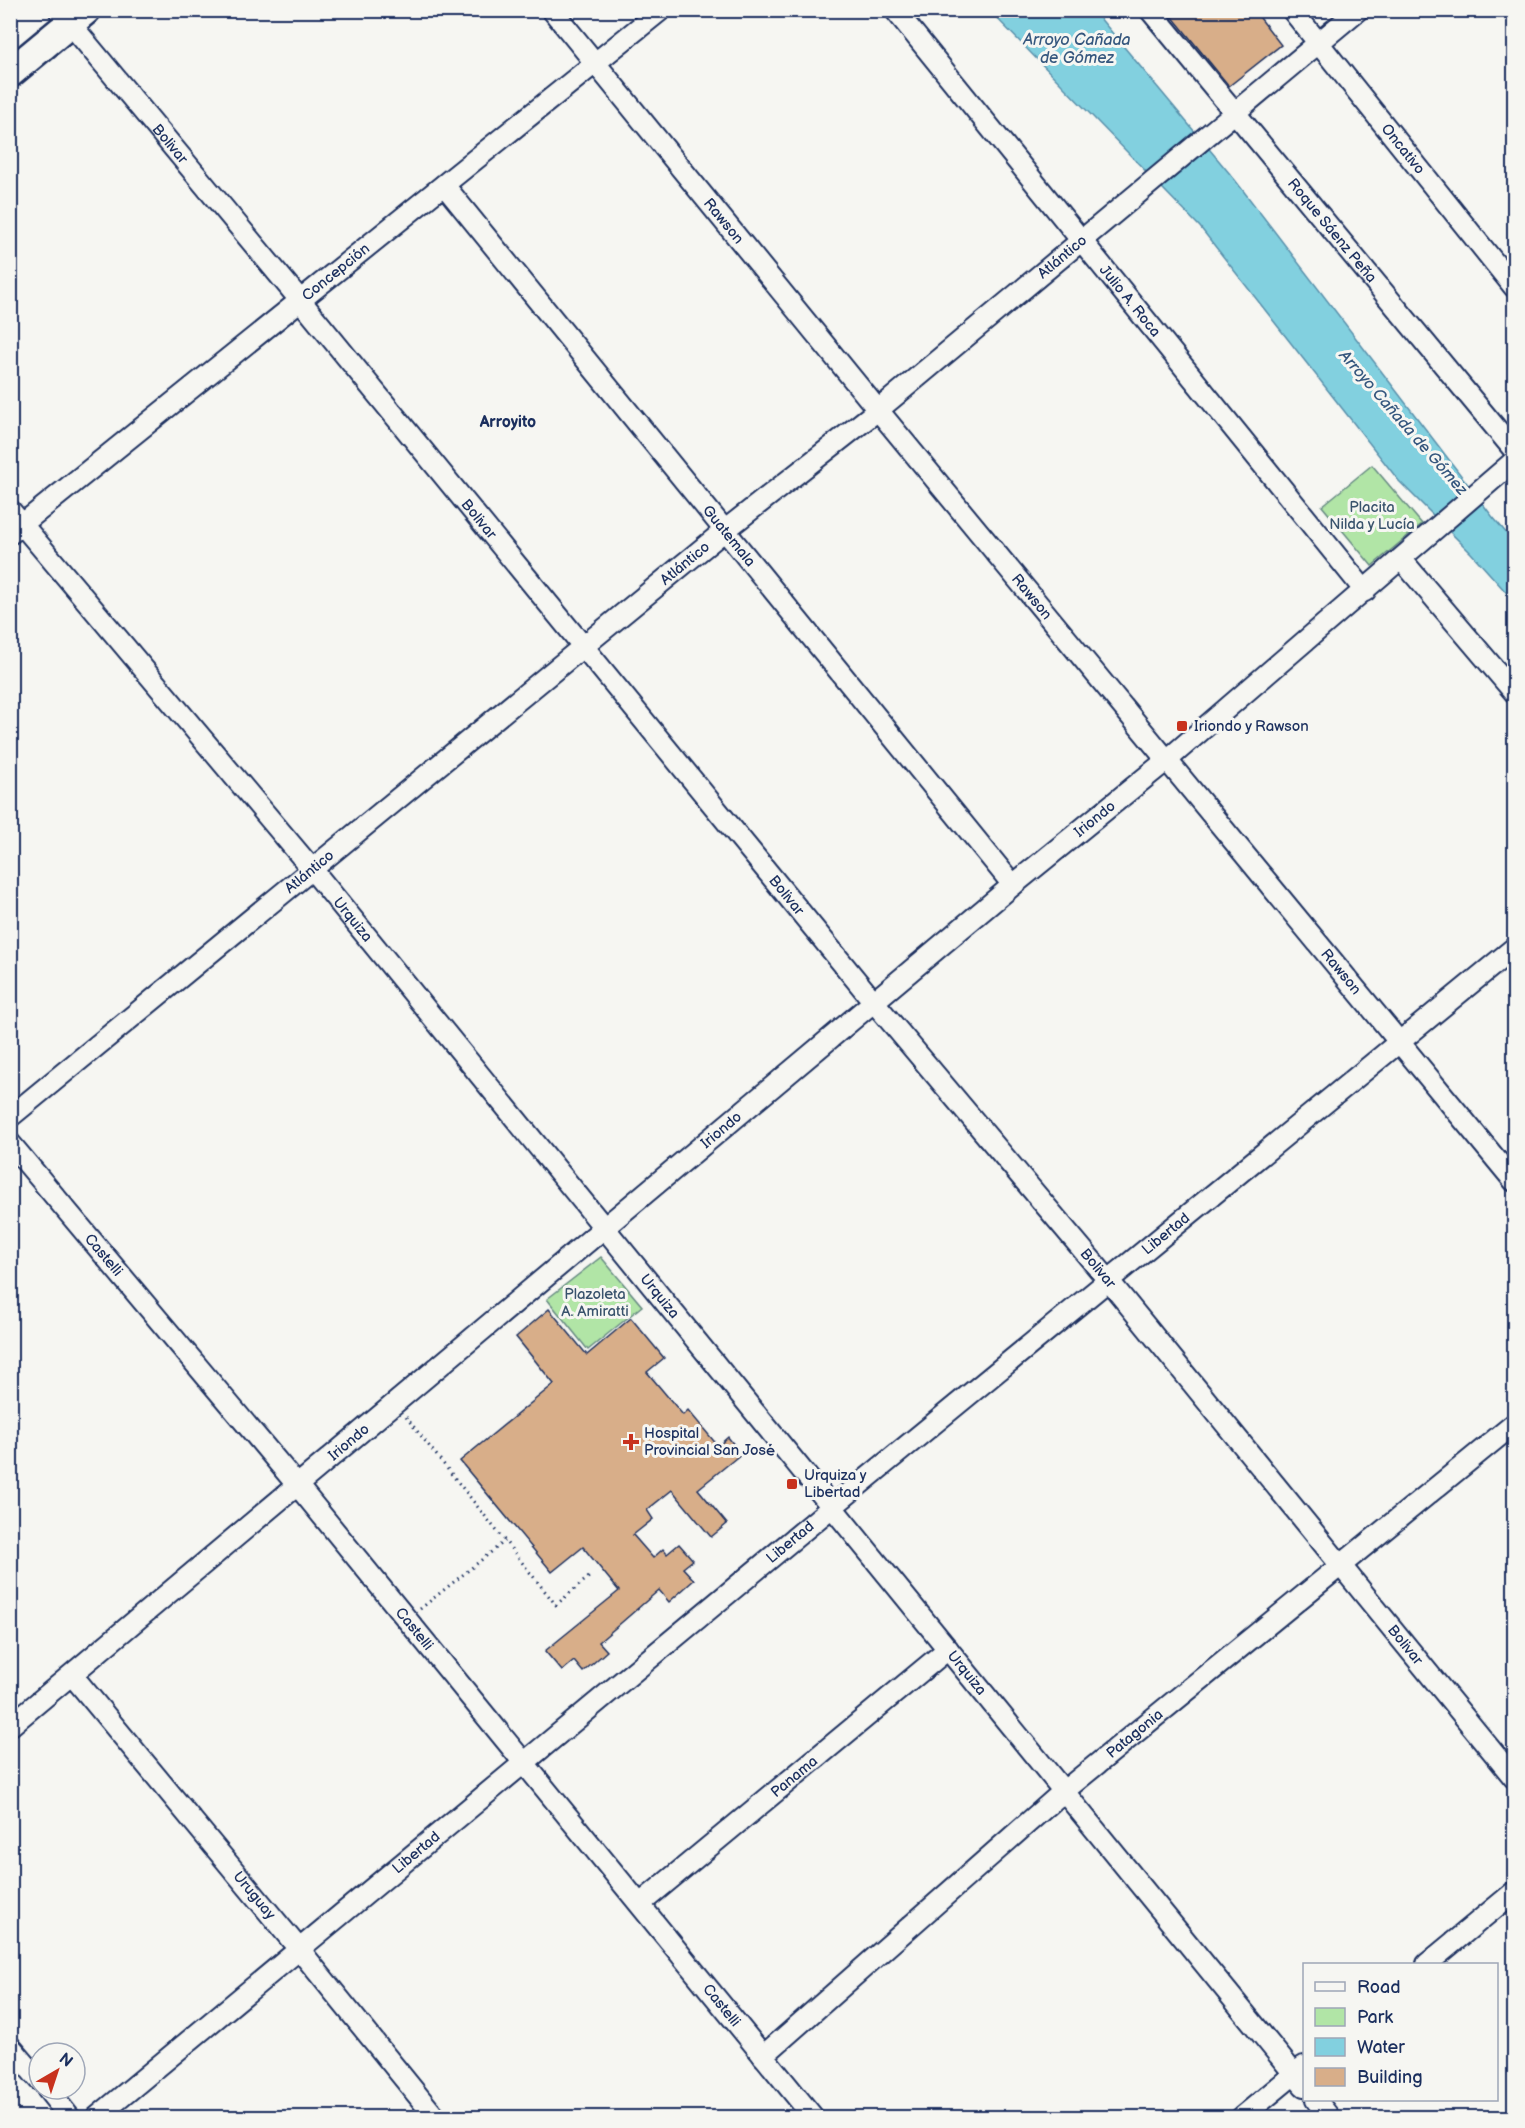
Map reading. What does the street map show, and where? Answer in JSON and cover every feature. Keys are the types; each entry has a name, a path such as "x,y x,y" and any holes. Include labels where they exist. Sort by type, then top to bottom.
{"main road":[{"path":"10,73 72,15"}],"street":[{"name":"Rawson","path":"552,10 878,410 1515,1181"},
{"name":"Concepción","path":"15,523 300,300 597,64 661,10"},
{"name":"Julio A. Roca","path":"895,10 1365,591"},
{"name":"Roque Sáenz Peña","path":"1150,10 1227,118 1515,450"},
{"name":"Oncativo","path":"1292,10 1515,287"},
{"name":"Atlántico","path":"10,1117 724,531 878,410 1358,10"},
{"name":"Bolivar","path":"72,15 300,300 583,647 874,1002 1109,1281 1515,1778"},
{"name":"Guatemala","path":"444,185 1013,885"},
{"name":"Iriondo","path":"10,1726 1013,885 1167,760 1515,461"},
{"name":"Urquiza","path":"15,523 311,868 1064,1791 1301,2075"},
{"path":"1402,560 1515,692"},
{"name":"Libertad","path":"96,2118 832,1507 1515,948"},
{"name":"Castelli","path":"10,1143 298,1486 814,2118"},
{"name":"Patagonia","path":"763,2056 1064,1791 1515,1424"},
{"name":"Panama","path":"640,1904 948,1649"},
{"name":"Uruguay","path":"72,1675 436,2118"},
{"path":"1429,1963 1515,1892"},
{"path":"10,2046 27,2066"},
{"path":"1241,2118 1301,2075"},
{"path":"56,2101 70,2118"},
{"path":"1317,2101 1330,2118"}],"path":[{"path":"395,1404 556,1605 590,1575"},
{"path":"407,1620 505,1541"}],"green space":[{"name":"Placita Nilda y Lucía","path":"1372,465 1422,524 1372,566 1322,506"},
{"name":"Plazoleta A. Amiratti","path":"601,1257 642,1306 588,1350 547,1299"}],"water":[{"name":"Arroyo Cañada de Gómez","path":"990,11 1094,11 1235,180 1514,542 1514,601 1471,553 1399,481 1200,227"}],"building":[{"path":"1167,10 1254,10 1281,45 1229,86"},
{"name":"Hospital Provincial San José","path":"549,1309 587,1355 631,1318 664,1358 647,1372 683,1415 688,1410 718,1446 728,1437 741,1454 698,1489 727,1524 711,1537 672,1490 647,1510 653,1519 633,1535 653,1558 663,1549 667,1554 679,1544 693,1560 683,1568 694,1580 669,1602 659,1590 599,1642 607,1651 583,1672 574,1661 562,1671 545,1651 619,1591 583,1547 552,1572 460,1461 554,1384 516,1337"}],"place":[{"name":"Iriondo y Rawson","path":"1182,726"},
{"name":"Hospital Provincial San José","path":"631,1442"},
{"name":"Urquiza y Libertad","path":"792,1484"}],"district":[{"name":"Arroyito","path":"508,421"}]}
